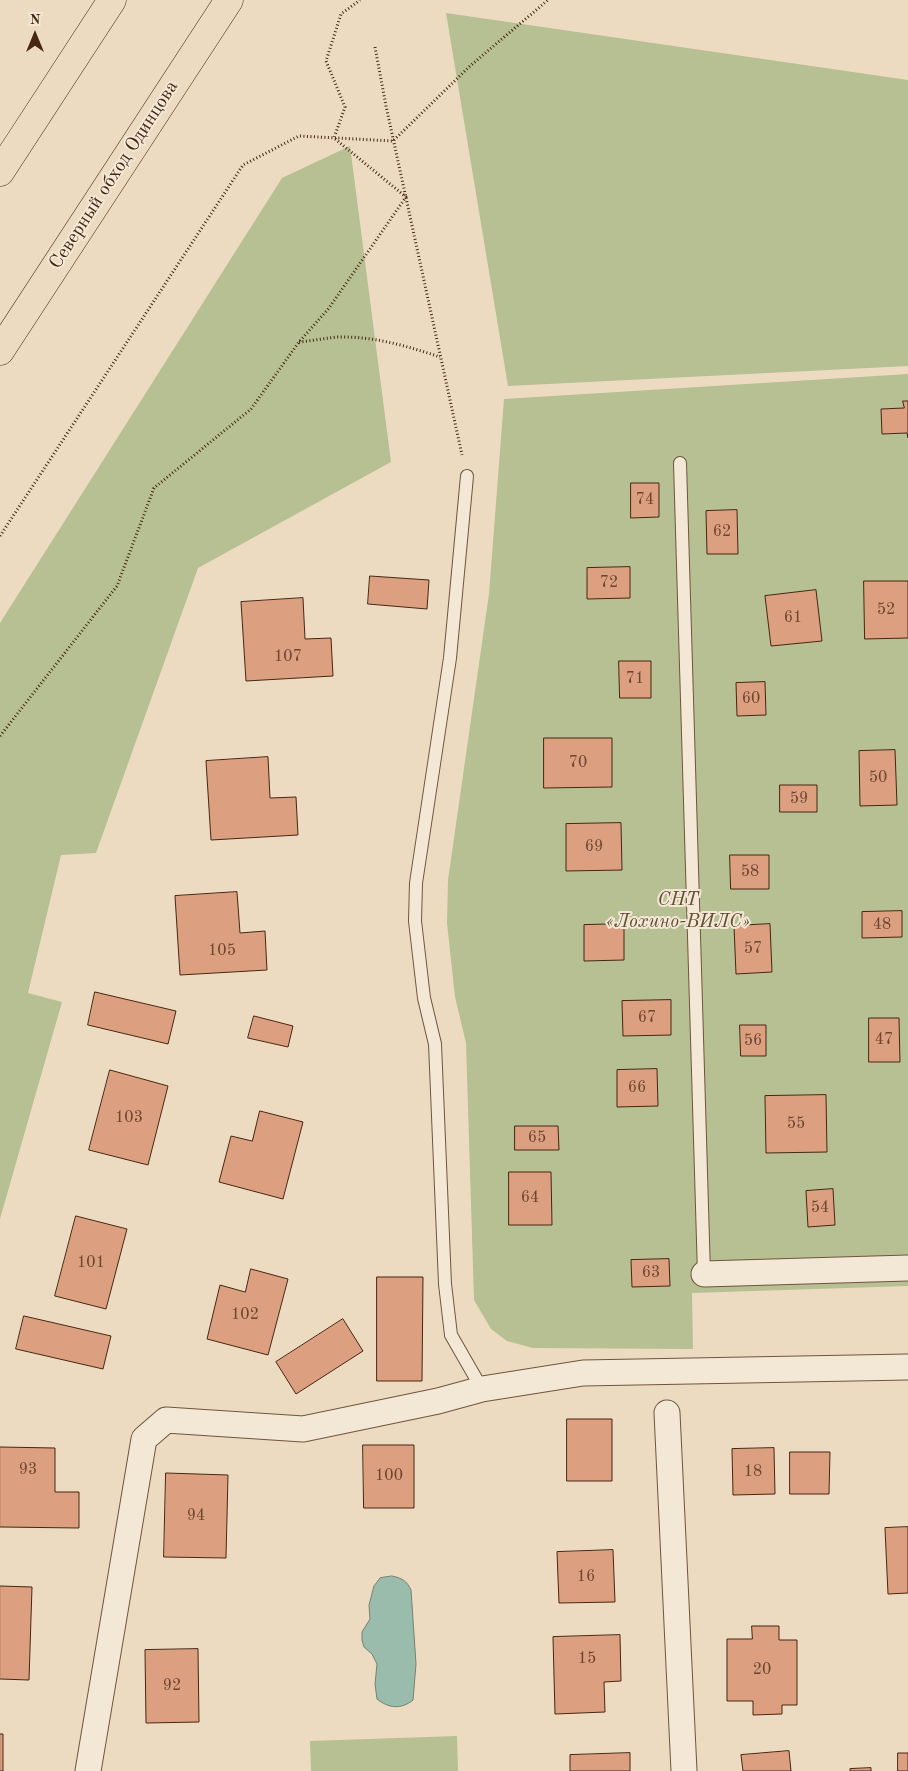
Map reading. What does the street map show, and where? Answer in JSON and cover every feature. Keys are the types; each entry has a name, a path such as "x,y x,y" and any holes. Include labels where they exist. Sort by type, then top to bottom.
{"highway":[{"path":"0,172 112,0"},
{"name":"Северный обход Одинцова","path":"0,351 229,0"}],"street":[{"path":"704,1274 908,1268"},
{"path":"88,1771 144,1439 166,1420 303,1429 438,1401 482,1388 582,1373 908,1367"},
{"path":"667,1413 684,1771"}],"lane":[{"path":"680,463 704,1274"},
{"path":"467,476 450,658 416,883 415,921 424,998 435,1044 445,1284 451,1335 482,1388"}],"path":[{"path":"334,138 345,108 326,62 341,14 360,0"},
{"path":"0,536 243,165 299,136 394,141 470,66 548,0"},
{"path":"375,47 440,358 467,476"},
{"path":"334,138 406,196"},
{"path":"0,736 117,586 154,488 251,409 299,342 328,308 406,196"},
{"path":"299,342 338,337 380,340 408,346 440,358"}],"green space":[{"path":"446,13 908,80 908,366 508,386"},
{"path":"350,146 391,462 198,568 96,853 61,855 28,993 62,1002 0,1219 0,623 282,178"},
{"name":"СНТ «Лохино-ВИЛС»","path":"908,374 908,1286 692,1293 693,1349 533,1348 507,1341 491,1329 474,1300 466,1043 455,997 447,923 448,880 489,594 504,399"},
{"path":"457,1736 458,1771 311,1771 310,1741"}],"shaded area":[{"path":"392,1576 404,1580 411,1590 416,1664 413,1700 395,1707 377,1699 375,1684 377,1664 372,1654 364,1647 362,1640 362,1632 370,1619 369,1605 374,1586 380,1578"}],"building":[{"path":"903,401 908,401 908,438 907,433 882,434 881,409 904,408"},
{"path":"631,483 659,483 659,517 631,518"},
{"path":"737,510 738,554 707,554 706,511"},
{"path":"630,567 630,598 587,599 587,568"},
{"path":"370,576 429,580 427,609 368,604"},
{"path":"864,581 908,581 908,638 865,639"},
{"path":"816,590 822,641 771,646 765,596"},
{"path":"303,598 305,639 331,638 333,676 246,681 241,602"},
{"path":"619,661 651,661 651,698 620,698"},
{"path":"765,682 766,715 737,716 736,683"},
{"path":"544,738 612,738 612,787 544,788"},
{"path":"895,750 897,805 860,806 859,751"},
{"path":"268,757 270,798 296,797 298,835 211,840 206,761"},
{"path":"780,785 817,785 817,812 780,812"},
{"path":"621,823 622,870 566,871 566,824"},
{"path":"730,855 769,855 769,889 731,889"},
{"path":"237,892 240,933 265,931 267,970 180,975 175,896"},
{"path":"902,911 902,937 862,938 862,912"},
{"path":"624,924 624,960 584,961 584,925"},
{"path":"770,924 772,972 736,974 734,926"},
{"path":"95,992 176,1011 168,1044 88,1025"},
{"path":"671,1000 671,1035 623,1036 622,1001"},
{"path":"254,1016 293,1026 288,1047 248,1038"},
{"path":"869,1018 899,1018 900,1062 869,1062"},
{"path":"740,1025 766,1025 766,1056 741,1056"},
{"path":"657,1069 658,1106 617,1107 617,1070"},
{"path":"110,1070 168,1086 148,1165 89,1150"},
{"path":"826,1095 827,1152 766,1153 765,1096"},
{"path":"260,1111 303,1122 283,1199 219,1182 231,1136 252,1141"},
{"path":"515,1126 558,1126 559,1150 515,1150"},
{"path":"509,1172 551,1172 552,1225 509,1225"},
{"path":"833,1189 835,1225 808,1227 806,1191"},
{"path":"76,1216 127,1229 106,1309 55,1296"},
{"path":"669,1259 670,1286 632,1287 631,1260"},
{"path":"251,1269 288,1279 268,1355 207,1339 220,1285 245,1292"},
{"path":"377,1277 423,1277 422,1381 377,1381"},
{"path":"24,1316 111,1336 103,1369 16,1349"},
{"path":"343,1319 363,1351 296,1394 276,1362"},
{"path":"567,1419 612,1419 612,1481 567,1481"},
{"path":"363,1445 414,1445 414,1508 364,1508"},
{"path":"0,1447 55,1448 55,1492 79,1492 79,1528 0,1527"},
{"path":"774,1448 775,1494 733,1495 732,1449"},
{"path":"790,1452 830,1452 829,1494 790,1494"},
{"path":"166,1473 228,1475 226,1558 164,1557"},
{"path":"908,1527 908,1593 888,1594 885,1528"},
{"path":"613,1550 615,1602 559,1603 557,1552"},
{"path":"0,1586 32,1587 29,1680 0,1679"},
{"path":"752,1626 779,1626 779,1640 797,1640 797,1705 782,1705 782,1714 753,1715 753,1701 727,1701 727,1639 752,1639"},
{"path":"620,1635 621,1681 604,1682 605,1712 555,1714 553,1637"},
{"path":"198,1649 199,1722 146,1723 145,1650"},
{"path":"0,1734 3,1734 3,1771 0,1771"},
{"path":"789,1751 791,1771 743,1771 741,1755"},
{"path":"630,1753 630,1771 570,1771 570,1755"},
{"path":"898,1753 908,1753 908,1771 898,1771"},
{"path":"871,1768 871,1771 850,1771 850,1769"}]}
